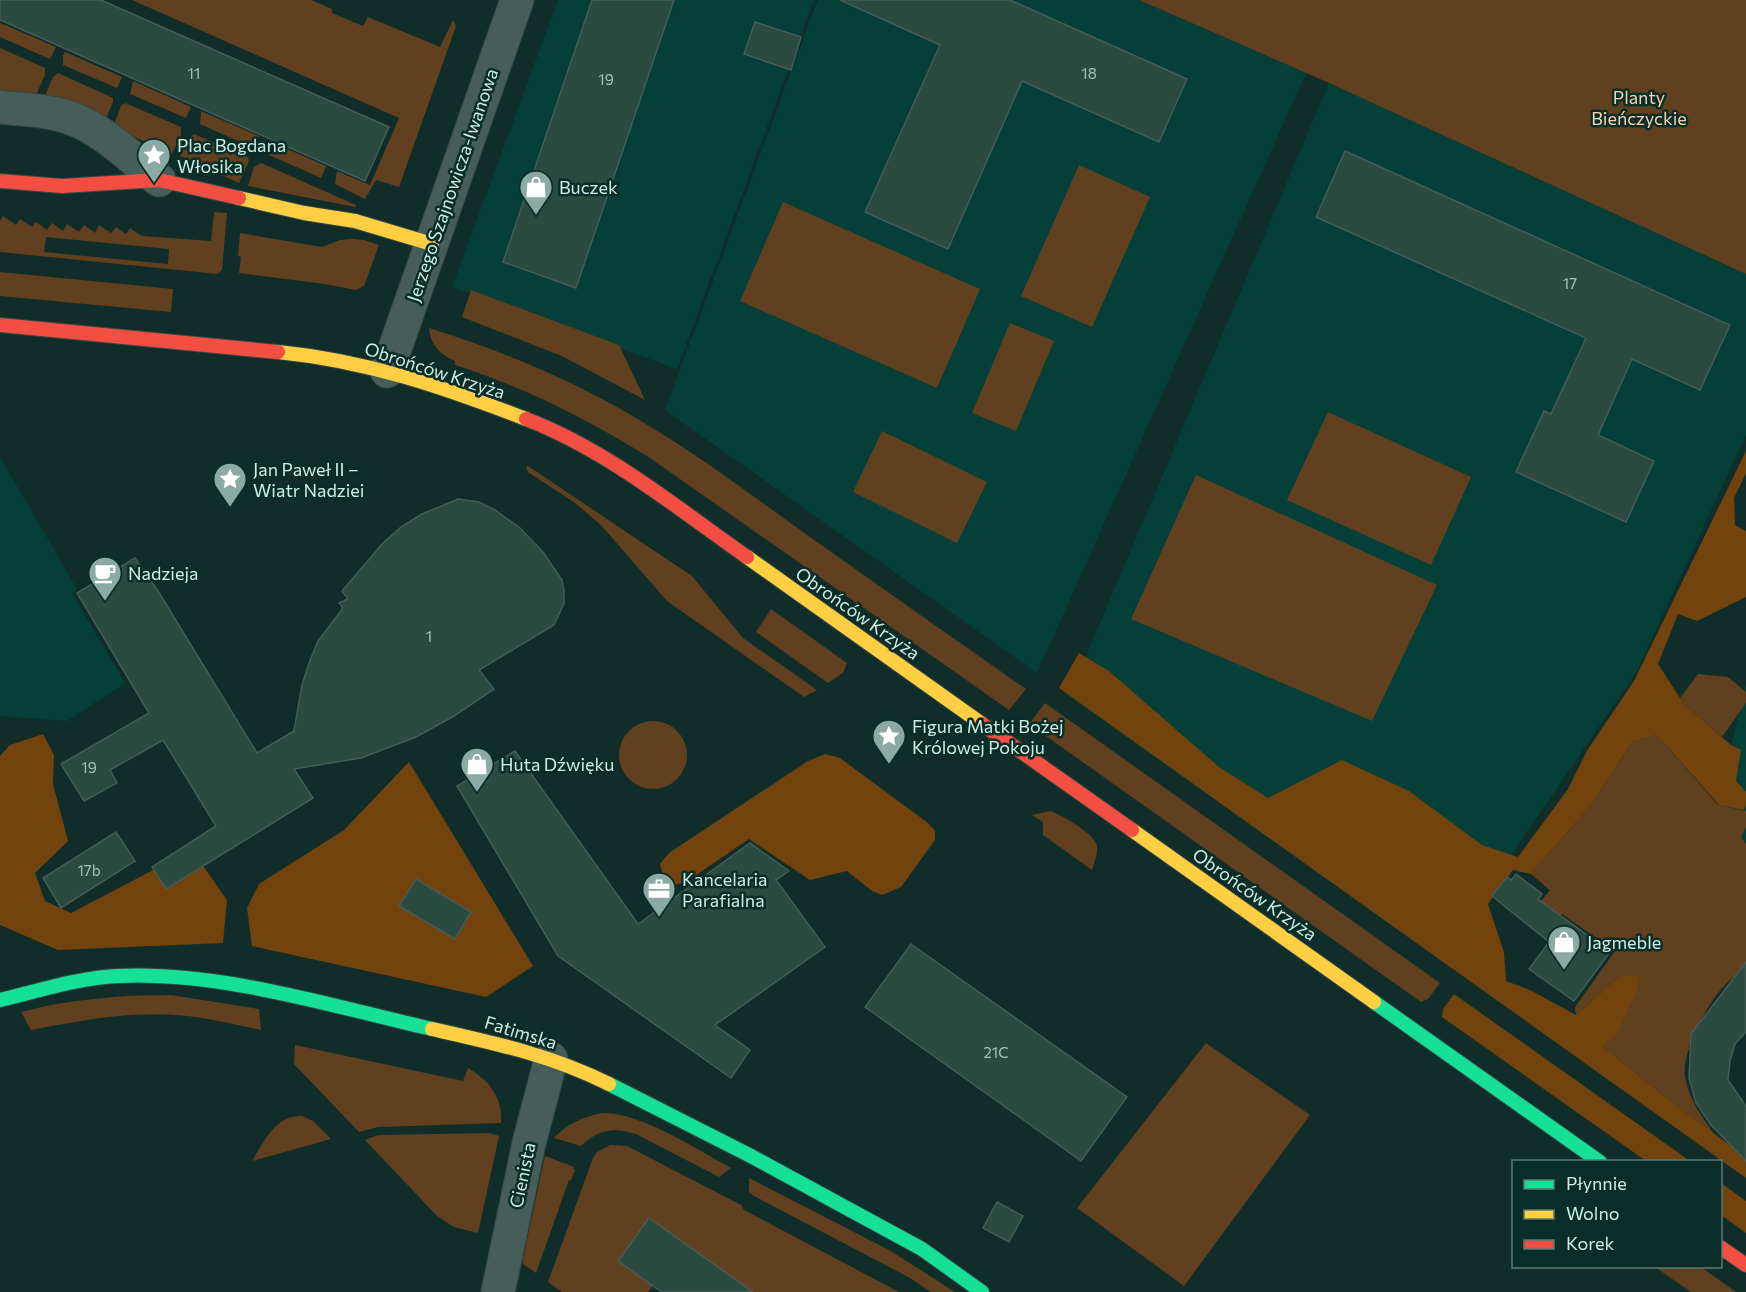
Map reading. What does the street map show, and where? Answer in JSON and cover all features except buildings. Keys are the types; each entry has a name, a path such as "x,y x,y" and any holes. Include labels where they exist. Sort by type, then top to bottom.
{"street":[{"name":"Jerzego Szajnowicza-Iwanowa","path":"387,371 517,0"},
{"path":"0,107 48,112 83,124 104,136 159,180"},
{"path":"0,181 62,186 159,180 304,213 355,221 432,244"},
{"name":"Obrońców Krzyża","path":"0,325 300,354 352,362 439,386 542,425 586,447 632,476 1599,1160"},
{"name":"Fatimska","path":"0,1000 91,979 116,976 164,976 246,986 484,1039 551,1059 614,1086 922,1249 982,1292"},
{"name":"Cienista","path":"498,1292 529,1143 551,1059"},
{"path":"1722,1248 1746,1265"}],"shaded area":[{"path":"558,0 814,0 677,369 452,287"},
{"path":"818,0 1139,0 1306,73 1037,673 665,410"},
{"path":"1329,83 1746,274 1746,435 1637,671 1440,960 1069,696"},
{"path":"1746,451 1746,473 1734,498 1735,525 1746,531 1746,597 1697,621 1678,614 1658,664 1684,704 1731,745 1741,750 1736,781 1746,792 1744,810 1719,805 1657,735 1632,742 1590,806 1531,874 1513,870 1488,904 1504,952 1506,981 1530,990 1576,1015 1620,976 1640,976 1638,988 1615,1038 1601,1045 1674,1104 1746,1157 1746,1178 1059,688 1079,653 1109,671 1219,767 1268,798 1342,760 1409,791 1482,845 1518,857 1568,789 1588,749 1634,681"},
{"path":"0,457 77,589 72,593 125,683 67,721 0,716"},
{"path":"1746,683 1746,846 1711,833"},
{"path":"43,734 54,755 53,784 68,841 35,873 45,901 71,913 157,868 199,860 227,900 223,943 58,950 0,925 0,756 10,745"},
{"path":"825,754 840,758 928,823 935,831 935,840 901,887 882,895 872,891 847,871 810,880 749,839 686,882 675,885 665,882 660,864 669,853 808,761"},
{"path":"409,762 533,966 486,997 252,946 247,908 259,884 344,830"},
{"path":"1454,994 1689,1160 1645,1160 1442,1017 1443,1009"},
{"path":"1722,1184 1746,1201 1746,1233 1722,1216"}],"green space":[{"path":"132,0 311,0 332,9 332,13 363,26 368,17 440,47 453,20 456,26 399,187 376,180 365,199 335,184 337,171 370,185 399,118"},
{"name":"Planty Bieńczyckie","path":"1139,0 1746,0 1746,274 1329,83"},
{"path":"0,23 56,47 50,59 0,37"},
{"path":"0,48 45,68 45,75 34,99 0,96"},
{"path":"65,52 122,77 117,88 63,65"},
{"path":"58,73 113,98 104,123 43,101 53,77"},
{"path":"133,81 191,107 186,118 130,94"},
{"path":"125,103 181,127 181,135 172,154 113,127 121,106"},
{"path":"201,111 259,136 254,148 200,124"},
{"path":"194,134 248,157 249,161 239,183 180,156"},
{"path":"269,141 326,166 321,178 267,154"},
{"path":"261,163 356,205 355,207 248,186 254,167"},
{"path":"1079,165 1150,197 1092,327 1021,296"},
{"path":"783,202 980,289 937,388 740,301"},
{"path":"214,212 227,213 222,270 218,274 0,252 0,221 3,216 16,225 20,219 32,227 36,222 47,230 52,223 63,231 67,224 79,232 84,225 95,233 99,225 111,233 116,227 126,234 130,228 142,236 211,241","holes":["46,237 169,249 168,264 44,252"]},
{"path":"240,233 322,247 340,240 353,239 379,245 364,286 356,290 239,273"},
{"path":"0,272 173,289 171,312 0,296"},
{"path":"471,290 619,345 645,400 562,356 462,317"},
{"path":"1010,323 1054,341 1016,431 972,413"},
{"path":"429,328 538,368 616,406 641,421 727,477 1026,689 1009,710 650,458 604,431 531,394 455,365 455,361 445,356 437,348 431,339"},
{"path":"1328,412 1471,477 1431,565 1287,500"},
{"path":"882,431 987,482 957,543 853,492"},
{"path":"528,466 692,576 743,638 817,690 804,697 667,601 601,525 575,503 528,472 526,467"},
{"path":"1196,475 1437,585 1372,721 1131,619"},
{"path":"771,609 847,663 843,673 828,683 756,632"},
{"path":"1698,674 1728,677 1746,692 1746,703 1722,737 1680,698"},
{"path":"1045,703 1440,983 1428,999 1421,1002 1029,724"},
{"path":"646,721 660,721 672,726 682,736 687,755 682,774 672,784 660,789 646,789 634,784 624,774 619,762 619,748 624,736 634,726"},
{"path":"1657,735 1718,805 1746,811 1746,827 1741,837 1746,844 1746,968 1730,980 1713,1000 1692,1040 1685,1066 1689,1093 1714,1134 1601,1045 1620,976 1576,1015 1575,1007 1615,951 1562,914 1549,928 1531,914 1550,890 1531,874 1590,806 1632,742"},
{"path":"1050,811 1077,825 1095,841 1097,852 1092,870 1043,835 1043,822 1032,815"},
{"path":"171,995 259,1009 261,1030 197,1017 148,1014 90,1020 31,1030 21,1012 95,999"},
{"path":"1206,1043 1310,1115 1184,1286 1077,1208"},
{"path":"295,1045 463,1081 468,1068 482,1078 493,1091 500,1106 501,1123 378,1127 359,1132 294,1064"},
{"path":"602,1113 633,1118 650,1125 731,1168 719,1177 636,1134 621,1131 600,1133 581,1146 554,1138 576,1121"},
{"path":"302,1116 313,1121 331,1139 252,1161 277,1125 284,1120"},
{"path":"489,1133 499,1136 478,1233 454,1227 437,1216 365,1140 378,1135"},
{"path":"610,1145 627,1146 741,1205 744,1210 899,1292 753,1292 618,1261 653,1286 648,1292 562,1292 548,1282 593,1158 597,1152"},
{"path":"545,1156 574,1167 575,1170 569,1180 536,1273 523,1264 523,1258"},
{"path":"749,1178 889,1250 955,1292 931,1292 910,1278 754,1196 749,1192"},
{"path":"1656,1268 1702,1268 1736,1292 1691,1292"}],"traffic: fast":[{"path":"0,1000 88,979 156,976 196,979 276,992 432,1029"},
{"path":"1374,1002 1597,1160"},
{"path":"609,1084 749,1155 922,1249 982,1292"}],"traffic: slow":[{"path":"239,198 304,213 355,221 432,244"},
{"path":"278,352 343,362 405,377 526,419"},
{"path":"747,557 982,724"},
{"path":"1132,830 1374,1002"},
{"path":"432,1029 544,1058 609,1084"}],"traffic: jam":[{"path":"0,181 62,186 159,180 239,198"},
{"path":"0,325 278,352"},
{"path":"526,419 556,432 613,463 747,557"},
{"path":"982,724 1132,830"},
{"path":"1722,1248 1746,1265"}],"place":[{"name":"Plac Bogdana Włosika","path":"154,184"},
{"name":"Buczek","path":"536,216"},
{"name":"Jan Paweł II – Wiatr Nadziei","path":"230,508"},
{"name":"Nadzieja","path":"105,602"},
{"name":"Figura Matki Bożej Królowej Pokoju","path":"889,765"},
{"name":"Huta Dźwięku","path":"477,793"},
{"name":"Kancelaria Parafialna","path":"659,918"},
{"name":"Jagmeble","path":"1564,971"}]}
